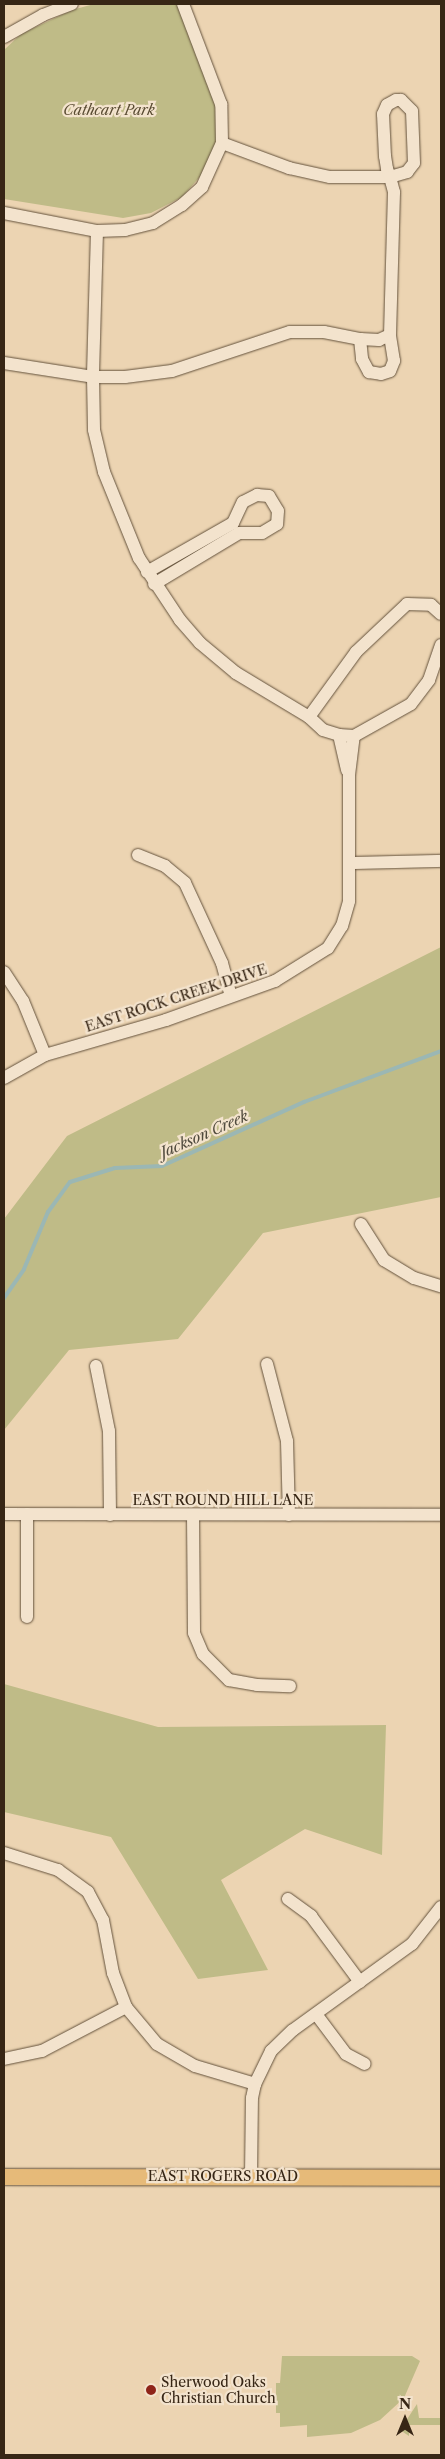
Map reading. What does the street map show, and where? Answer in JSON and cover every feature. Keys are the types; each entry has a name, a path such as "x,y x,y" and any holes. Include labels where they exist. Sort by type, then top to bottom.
{"main road":[{"name":"EAST ROGERS ROAD","path":"4,2177 251,2176 441,2178"}],"street":[{"path":"6,33 72,4"},
{"path":"4,213 98,231 125,230 153,223 182,205 202,187 222,143 221,104 183,4"},
{"path":"222,143 289,168 330,177 390,177 407,172 414,163 412,111 401,100 387,105 382,114 385,156 390,177 394,192 395,216 390,335 394,361 390,371 381,374 369,372 362,359 360,339"},
{"path":"98,231 93,376 94,430 104,472 147,572 154,584 200,643 236,673 309,718 323,730 339,735 354,736 410,704 429,680 441,645"},
{"path":"4,363 93,376 125,377 172,371 290,332 324,332 360,339 379,340 390,335"},
{"path":"147,572 210,543 247,532 262,533 277,524 279,518 269,496 257,495 243,502 238,516 233,523 210,543 154,584"},
{"path":"238,516 247,532"},
{"path":"309,718 356,652 407,604 430,605 441,614"},
{"name":"EAST ROCK CREEK DRIVE","path":"339,735 349,775"},
{"name":"EAST ROCK CREEK DRIVE","path":"4,1078 45,1055 166,1020 275,981 328,948 342,926 349,901 349,775 354,736"},
{"path":"138,855 165,866 185,883 222,963 231,996"},
{"path":"350,863 441,861"},
{"path":"4,972 23,1001 45,1055"},
{"path":"361,1224 384,1260 414,1278 441,1286"},
{"path":"267,1364 287,1441 289,1516"},
{"path":"96,1366 109,1432 110,1514"},
{"name":"EAST ROUND HILL LANE","path":"4,1514 441,1515"},
{"path":"27,1514 27,1616"},
{"path":"193,1515 194,1633 203,1654 229,1680 257,1685 290,1686"},
{"path":"4,1853 58,1870 88,1892 103,1920 113,1973 126,2007 146,2033 169,2052 194,2066 255,2084"},
{"path":"288,1899 311,1916 360,1982"},
{"path":"251,2176 251,2114 255,2084 275,2046 412,1944 441,1907"},
{"path":"4,2059 42,2051 126,2007"},
{"path":"316,2014 346,2054 365,2064"}],"green space":[{"name":"Cathcart Park","path":"94,4 180,4 219,105 218,141 205,171 182,197 151,213 123,218 4,199 4,50 21,34 72,10"},
{"path":"441,947 441,1197 263,1233 178,1339 69,1350 4,1430 4,1219 67,1136"},
{"path":"4,1684 158,1727 386,1725 382,1855 305,1829 221,1880 268,1970 198,1979 111,1837 4,1812"},
{"path":"282,2356 412,2356 420,2361 404,2398 380,2420 351,2433 307,2437 307,2425 280,2427 280,2413 276,2413 276,2383 280,2383"},
{"path":"417,2404 419,2418 441,2418 441,2425 409,2425 409,2436 400,2430"}],"waterway":[{"name":"Jackson Creek","path":"4,1298 24,1269 48,1212 70,1182 115,1168 162,1166 304,1102 441,1051"}],"place":[{"name":"Sherwood Oaks Christian Church","path":"151,2390"}]}
